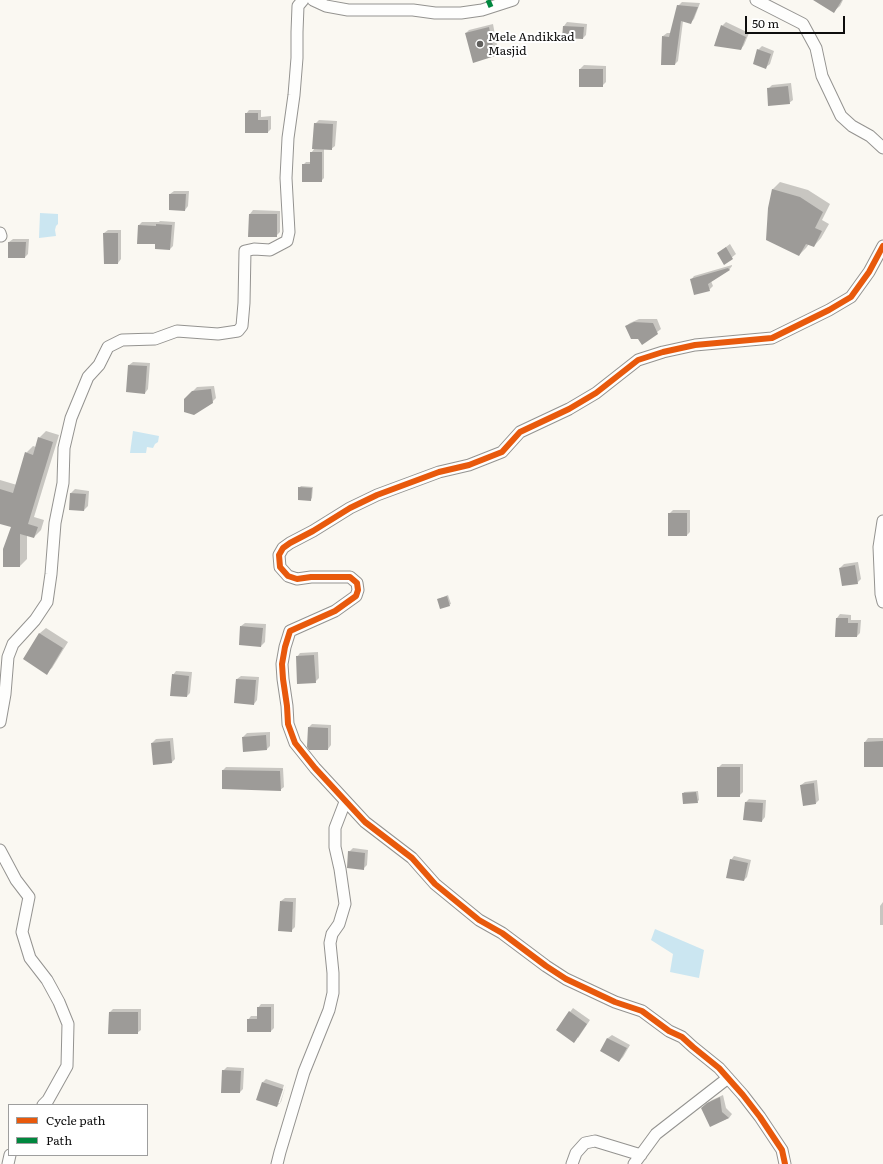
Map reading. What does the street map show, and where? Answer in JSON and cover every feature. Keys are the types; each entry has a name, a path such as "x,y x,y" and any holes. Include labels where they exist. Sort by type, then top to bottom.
{"street":[{"path":"0,722 5,694 8,657 13,644 35,620 47,602 55,523 62,483 64,448 70,418 88,377 98,365 108,347 122,340 155,338 177,331 218,334 238,331 242,326 245,251 254,249 270,250 287,241 289,232 286,178 288,138 295,80 298,6 303,0"},
{"path":"313,0 326,6 348,10 413,10 434,13 461,13 482,10 513,0"},
{"path":"756,0 804,24 816,48 822,76 841,116 852,126 870,136 883,148"},
{"path":"785,1164 782,1150 755,1111 719,1068 682,1037 669,1031 642,1011 615,1002 566,979 502,933 479,920 435,884 412,858 365,822 315,768 295,743 288,724 282,664 285,647 290,632 336,611 356,596 358,590 357,583 350,577 318,577 297,579 288,576 280,567 279,555 282,548 290,543 332,521 350,508 377,495 439,472 469,465 502,452 520,432 569,409 596,393 638,360 663,352 695,345 772,338 829,310 851,296 869,272 883,246"},
{"path":"883,521 879,547 881,594 883,602"},
{"path":"277,1164 304,1072 329,1010 333,992 330,943 332,934 339,924 345,904 335,847 334,828 345,802"},
{"path":"0,850 16,880 29,897 22,932 30,958 47,980 59,1002 68,1024 66,1066 48,1100 44,1104"},
{"path":"572,1164 576,1153 585,1144 595,1141 638,1159 656,1134 728,1078"}],"water":[{"path":"40,213 58,214 58,224 55,230 56,236 39,238"},
{"path":"133,431 159,436 158,442 153,448 147,447 146,453 130,453"},
{"path":"655,929 704,950 699,978 670,972 673,954 651,940"}],"building":[{"path":"813,0 842,0 834,13"},
{"path":"677,5 698,7 691,24 681,21 675,65 661,65 662,36 669,37"},
{"path":"721,25 746,37 741,50 714,46"},
{"path":"563,26 584,27 583,39 562,38"},
{"name":"Mele Andikkad Masjid","path":"489,27 495,56 473,63 465,33"},
{"path":"757,49 771,54 766,69 753,64"},
{"path":"579,69 603,69 603,87 579,87"},
{"path":"788,86 790,104 768,106 767,88"},
{"path":"245,113 258,113 258,120 268,120 268,133 245,133"},
{"path":"314,123 333,124 332,150 312,149"},
{"path":"310,152 322,152 322,182 302,182 302,164 310,164"},
{"path":"772,189 800,197 823,212 815,228 822,231 814,247 806,244 799,256 766,240 768,208"},
{"path":"169,194 186,194 185,211 169,210"},
{"path":"249,214 277,214 277,237 248,237"},
{"path":"156,224 172,225 170,250 155,249 155,244 137,244 138,225 156,226"},
{"path":"103,233 118,233 118,264 104,264"},
{"path":"8,242 26,242 25,258 8,258"},
{"path":"726,247 733,259 724,265 717,253"},
{"path":"728,268 730,270 708,284 710,291 694,295 690,279"},
{"path":"634,322 653,323 658,334 642,345 638,339 631,339 625,326"},
{"path":"128,365 147,366 145,394 126,392"},
{"path":"211,389 213,403 194,415 184,412 184,399 192,391"},
{"path":"38,437 53,442 28,524 38,527 34,538 20,534 20,567 3,567 3,549 11,527 0,524 0,489 13,493 25,452 33,455"},
{"path":"298,487 312,488 311,501 298,500"},
{"path":"70,493 86,494 84,511 69,510"},
{"path":"668,513 687,513 687,536 668,536"},
{"path":"855,565 858,584 842,586 839,568"},
{"path":"447,596 450,606 440,609 437,599"},
{"path":"836,618 848,618 848,623 858,623 857,637 835,637"},
{"path":"240,626 263,628 261,647 239,645"},
{"path":"39,633 63,648 47,675 23,659"},
{"path":"314,655 316,683 297,684 296,656"},
{"path":"172,674 189,676 187,697 170,696"},
{"path":"236,679 256,680 254,705 234,703"},
{"path":"308,727 328,728 328,750 309,750 307,747"},
{"path":"266,735 267,750 243,752 242,737"},
{"path":"170,741 172,763 153,765 151,743"},
{"path":"883,741 883,767 864,767 864,742"},
{"path":"717,767 740,767 740,797 717,797"},
{"path":"222,770 280,771 281,791 222,789"},
{"path":"814,783 816,804 803,806 800,785"},
{"path":"696,792 698,803 683,804 682,793"},
{"path":"745,802 763,803 762,822 743,820"},
{"path":"348,851 365,853 364,870 347,868"},
{"path":"730,859 748,863 744,881 726,878"},
{"path":"280,901 293,902 292,932 278,931"},
{"path":"257,1007 271,1007 271,1032 247,1032 247,1019 257,1019"},
{"path":"569,1011 587,1024 574,1043 556,1030"},
{"path":"109,1012 138,1012 138,1034 108,1034"},
{"path":"607,1038 627,1048 619,1062 600,1051"},
{"path":"222,1070 241,1071 240,1093 221,1093"},
{"path":"262,1082 283,1089 277,1107 256,1100"},
{"path":"720,1097 722,1112 729,1118 710,1127 701,1108 707,1103"}],"marked path":[{"path":"488,0 491,7"}],"cycle path":[{"path":"785,1164 782,1150 760,1117 719,1068 682,1037 669,1031 642,1011 615,1002 566,979 502,933 479,920 435,884 412,858 365,822 315,768 295,743 288,724 282,664 285,647 290,631 335,611 356,596 358,590 357,583 350,577 311,577 297,579 288,576 280,567 279,555 283,548 290,543 313,531 350,508 377,495 439,472 469,465 502,452 520,432 569,409 596,393 638,360 663,352 695,345 772,338 829,310 851,297 869,272 883,246"}],"place":[{"name":"Mele Andikkad Masjid","path":"480,44"}]}
